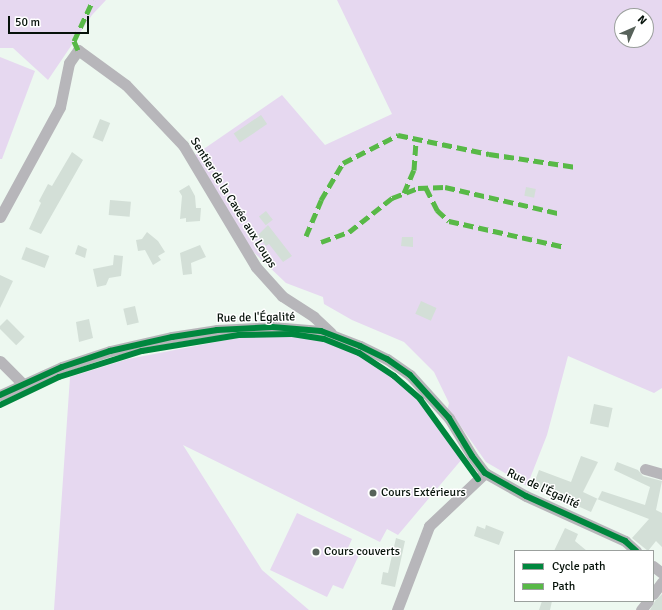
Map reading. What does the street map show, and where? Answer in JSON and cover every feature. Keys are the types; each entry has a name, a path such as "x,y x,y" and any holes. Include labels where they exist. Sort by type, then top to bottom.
{"street":[{"name":"Sentier de la Cavée aux Loups","path":"0,217 60,107 69,63 78,50 126,85 182,145 256,267 282,296 314,317 332,334"},
{"name":"Rue de l'Égalité","path":"0,395 62,367 110,351 190,333 282,327 332,334 387,359 410,375 449,418 472,456 485,473 526,496 625,541 635,550"},
{"path":"0,361 23,384"},
{"path":"645,469 662,474"},
{"path":"397,610 429,526 485,473"},
{"path":"654,567 662,573"},
{"path":"654,593 662,582"},
{"path":"641,610 647,602"}],"shaded area":[{"path":"0,0 106,0 92,15 48,80 13,48 0,48"},
{"path":"337,0 662,0 662,388 654,393 568,356 547,435 527,486 486,462 455,418 447,411 449,403 434,372 404,342 352,320 324,304 323,297 286,283 243,242 195,155 282,95 325,145 392,114"},
{"path":"0,57 35,71 2,159 0,159"},
{"path":"294,335 322,339 350,349 408,385 426,404 457,445 462,459 398,535 387,529 380,542 183,445 262,570 309,610 54,610 70,377 128,359 242,337"},
{"name":"Cours couverts","path":"297,513 352,539 347,550 359,555 343,589 333,585 327,597 270,570"}],"building":[{"path":"261,115 267,124 240,143 234,133"},
{"path":"100,119 110,123 103,142 93,138"},
{"path":"72,152 83,160 41,234 29,229 41,203 39,201 48,184 52,186"},
{"path":"189,185 195,196 196,208 201,208 200,221 186,222 186,218 180,219 182,196 179,191"},
{"path":"526,187 536,189 534,198 524,196"},
{"path":"110,200 131,202 130,217 109,215"},
{"path":"266,211 273,220 266,225 259,217"},
{"path":"268,225 292,256 283,262 269,244 266,246 258,235"},
{"path":"147,232 158,241 165,252 158,256 161,260 153,265 145,250 138,251 136,240 142,239"},
{"path":"402,237 413,237 413,247 401,246"},
{"path":"78,245 87,249 85,258 75,254"},
{"path":"200,245 206,257 191,263 192,274 183,275 180,253"},
{"path":"26,247 49,256 45,268 21,259"},
{"path":"114,255 123,256 121,276 109,278 106,285 97,287 93,269 113,265"},
{"path":"0,275 13,281 0,308"},
{"path":"421,301 437,308 431,321 415,314"},
{"path":"135,306 139,323 127,325 123,309"},
{"path":"7,319 25,337 16,345 0,329 0,326"},
{"path":"89,319 93,338 79,342 76,322"},
{"path":"594,404 613,408 608,428 590,424"},
{"path":"581,456 598,462 583,492 598,499 602,491 645,505 650,487 614,470 617,462 638,470 643,476 662,481 656,510 662,513 662,547 656,541 649,550 647,550 632,538 649,519 597,499 591,512 533,486 539,470 571,482"},
{"path":"486,525 504,532 499,545 474,536 477,526 485,529"},
{"path":"565,528 578,534 575,541 586,550 554,550"},
{"path":"396,538 405,541 395,587 381,584 383,572 388,573"},
{"path":"662,594 662,610 650,610 655,601"},
{"path":"542,602 552,602 550,610 539,610"}],"marked path":[{"path":"78,50 74,41 93,0"},
{"path":"306,236 321,200 343,163 398,135 489,154 576,167"},
{"path":"404,193 414,170 416,139"},
{"path":"321,242 349,232 392,198 418,188 445,187 558,213"},
{"path":"426,188 437,210 449,221 565,247"}],"cycle path":[{"path":"0,395 62,367 110,351 172,337 217,330 272,327 321,331 360,346 387,359 410,375 449,418 472,456 485,473 526,496 625,541 635,550"},
{"path":"0,405 59,377 142,351 239,335 292,334 324,339 359,353 394,376 420,399 478,479"}],"place":[{"name":"Cours Extérieurs","path":"373,493"},
{"name":"Cours couverts","path":"316,552"}]}
